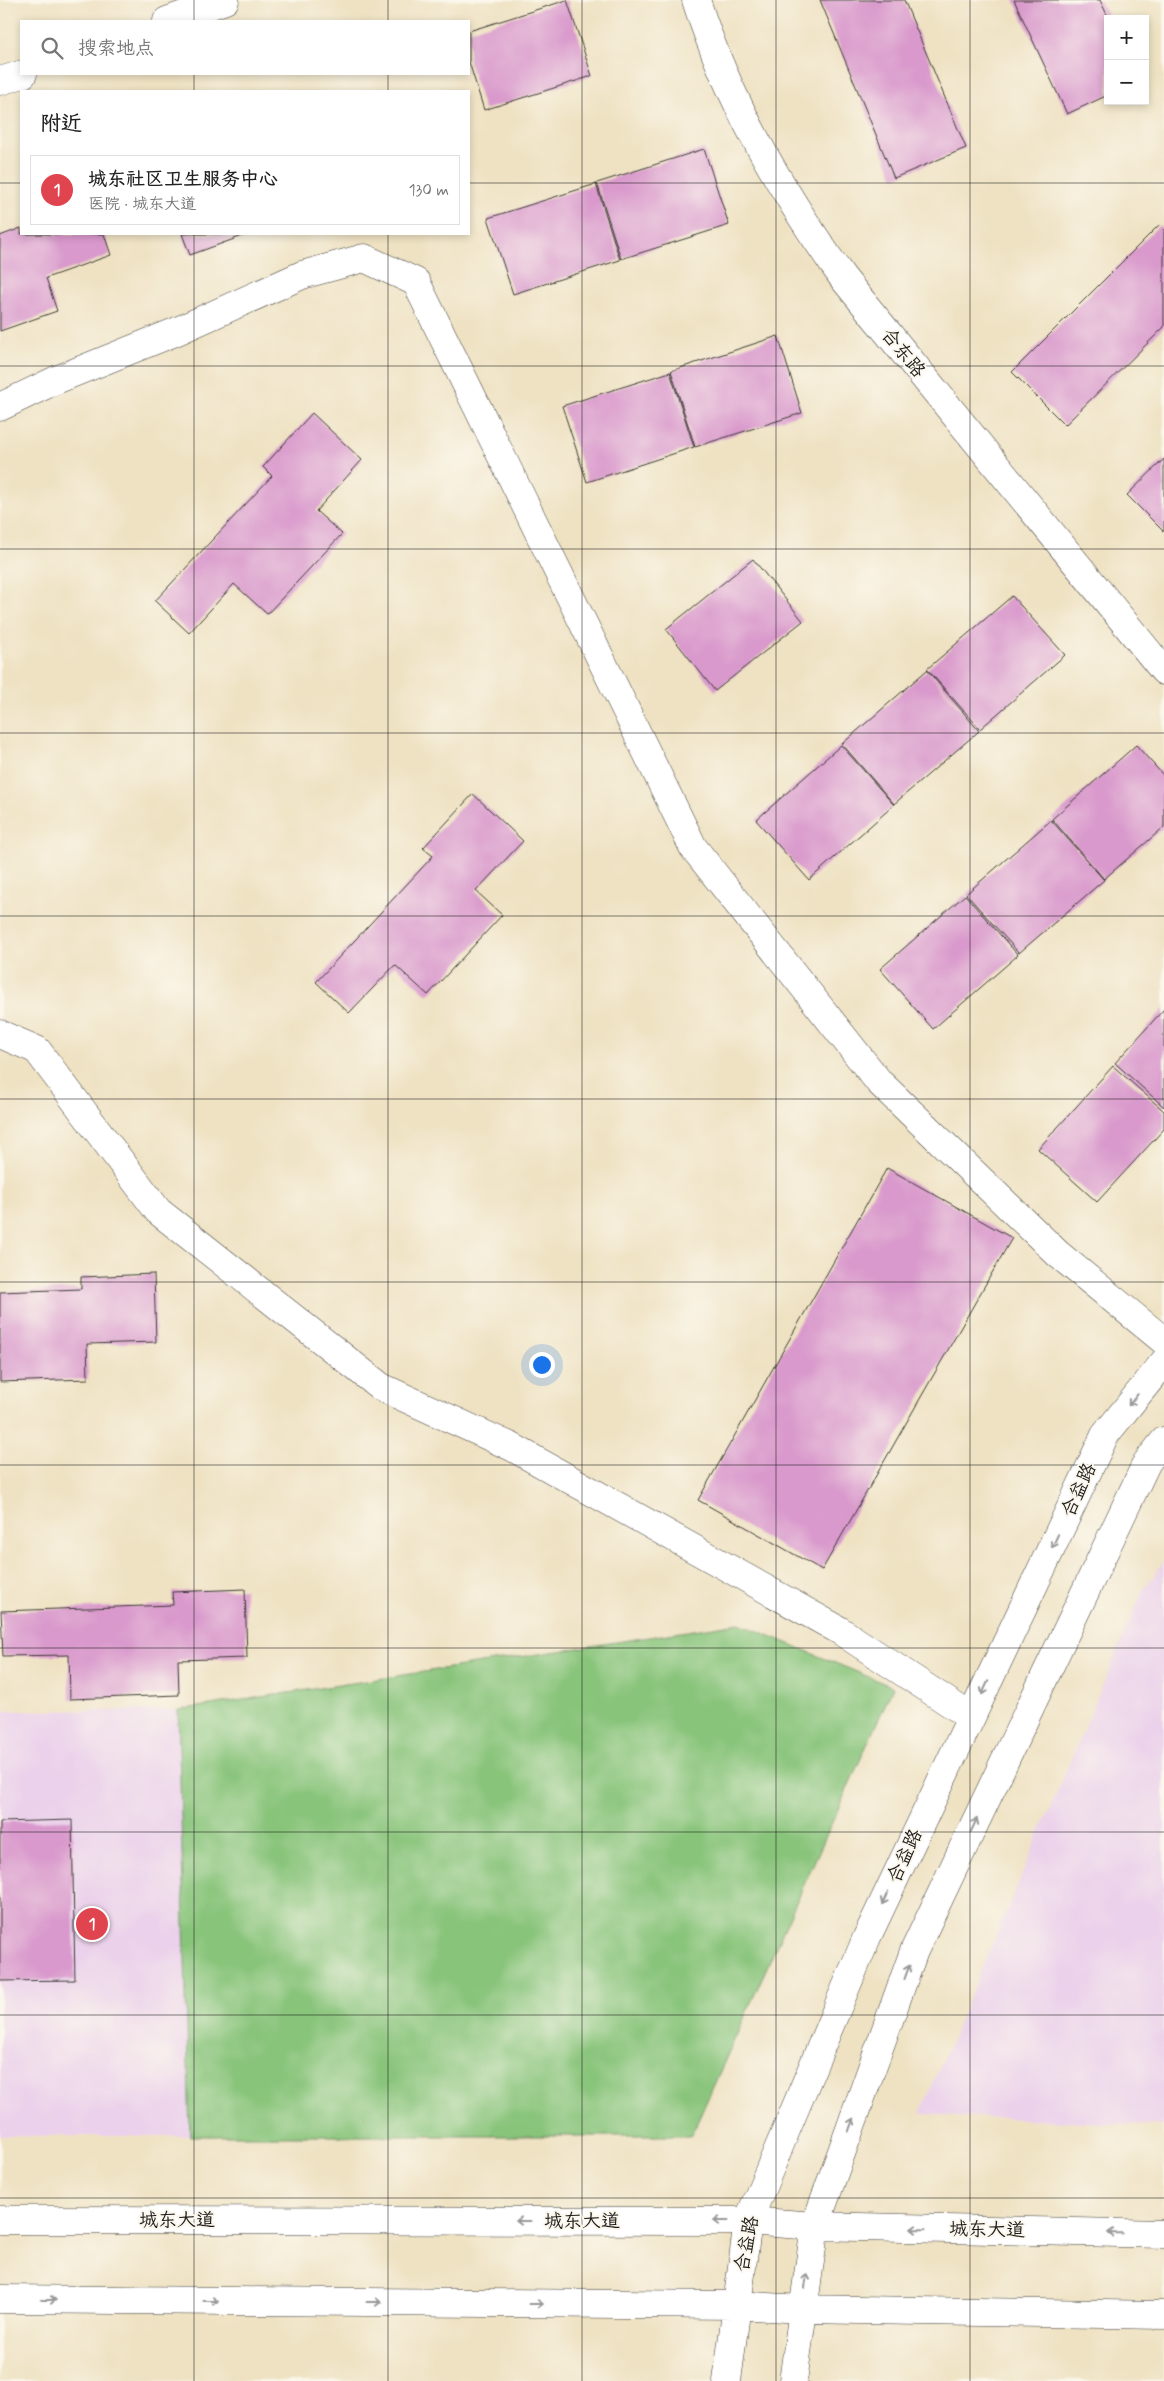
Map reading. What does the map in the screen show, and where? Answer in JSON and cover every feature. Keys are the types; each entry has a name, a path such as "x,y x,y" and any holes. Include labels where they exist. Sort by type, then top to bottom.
{"main road":[{"path":"170,20 225,0"},
{"name":"合东路","path":"696,0 727,82 761,150 799,216 855,293 1164,671"},
{"path":"0,81 20,75"},
{"path":"0,407 56,380 175,332 302,275 364,258 416,282 693,847 879,1082 1058,1254 1164,1341"},
{"path":"0,1034 37,1050 158,1211 382,1387 512,1447 839,1630 971,1718"},
{"name":"合益路","path":"727,2381 748,2221 867,1937 1105,1435 1164,1362"},
{"path":"793,2381 815,2226 914,1951 1147,1462 1164,1441"},
{"name":"城东大道","path":"0,2220 748,2221 815,2226 1164,2234"},
{"path":"0,2300 736,2305 1164,2315"}],"shaded area":[{"path":"1164,1562 1164,2126 920,2114 1143,1590"},
{"path":"178,1710 190,2136 0,2136 0,1711"}],"green space":[{"path":"739,1623 893,1687 691,2136 190,2136 178,1710"}],"building":[{"path":"567,0 592,76 484,110 470,65 470,31"},
{"path":"820,0 904,0 966,148 894,178"},
{"path":"1014,0 1100,0 1107,15 1104,15 1104,97 1067,114"},
{"path":"704,149 729,225 621,259 597,183"},
{"path":"596,184 620,260 513,294 488,218"},
{"path":"1159,225 1164,230 1164,327 1065,425 1012,372"},
{"path":"20,228 20,235 104,235 111,255 46,278 57,311 0,331 0,236"},
{"path":"182,235 245,235 190,255"},
{"path":"778,336 802,413 695,447 671,371"},
{"path":"670,372 694,447 587,482 562,406"},
{"path":"312,413 362,460 316,511 342,534 267,614 234,584 189,633 155,601 272,476 263,467"},
{"path":"1164,459 1164,532 1127,495"},
{"path":"753,559 803,621 715,691 666,629"},
{"path":"1012,596 1065,655 980,729 927,669"},
{"path":"927,670 979,731 894,804 842,744"},
{"path":"841,745 894,805 809,880 756,820"},
{"path":"1136,745 1164,776 1164,827 1104,879 1052,819"},
{"path":"473,794 523,841 476,891 502,915 428,995 395,965 349,1013 316,982 433,856 423,848"},
{"path":"1051,820 1104,880 1019,953 966,894"},
{"path":"965,895 1018,955 933,1029 880,969"},
{"path":"1164,1009 1164,1107 1115,1063"},
{"path":"1113,1066 1164,1111 1164,1129 1097,1202 1038,1149"},
{"path":"887,1168 1012,1238 822,1570 698,1500"},
{"path":"154,1274 156,1342 87,1344 88,1379 0,1382 0,1292 81,1289 81,1277"},
{"path":"245,1589 247,1658 178,1660 179,1695 70,1699 69,1655 3,1656 1,1611 173,1605 172,1592"},
{"path":"72,1820 75,1980 0,1981 0,1822"}],"place":[{"name":"城东社区卫生服务中心","path":"92,1924"}]}
